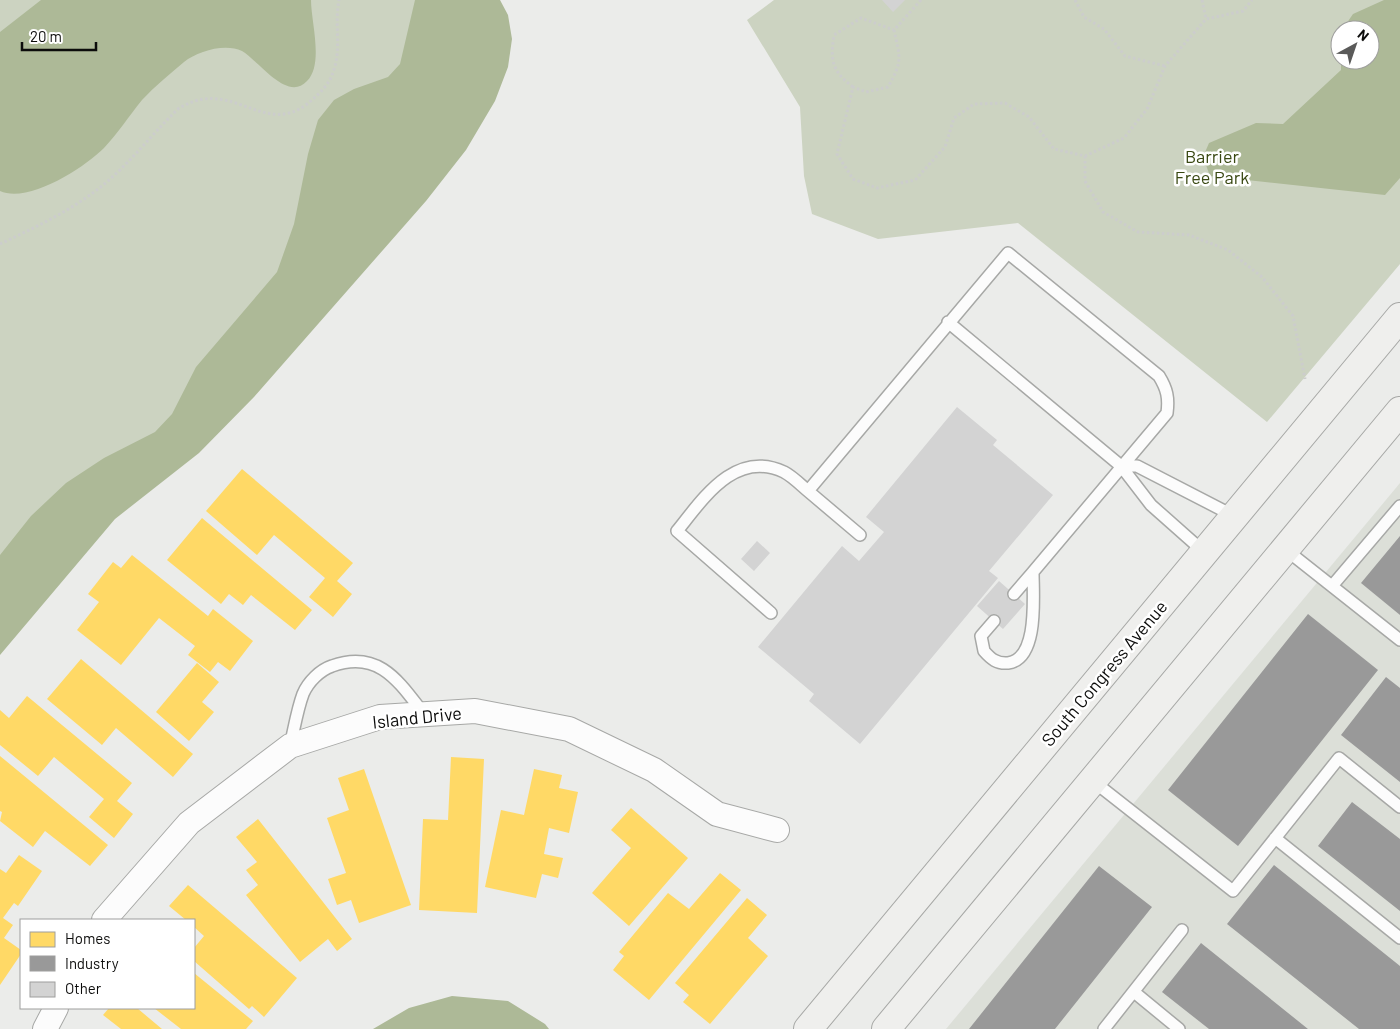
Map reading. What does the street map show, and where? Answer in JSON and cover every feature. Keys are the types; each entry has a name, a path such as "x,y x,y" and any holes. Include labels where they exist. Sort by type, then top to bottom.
{"main road":[{"name":"South Congress Avenue","path":"815,1026 1204,552 1400,317"},
{"path":"886,1029 1400,411"}],"street":[{"name":"Island Drive","path":"105,919 189,823 290,746 380,717 475,711 569,729 654,770 717,814 777,830"},
{"path":"45,1029 55,1009"}],"lane":[{"path":"808,491 948,322 1008,253 1159,376 1166,388 1169,400 1168,413 1014,594"},
{"path":"948,322 1121,466 1152,505 1204,552"},
{"path":"1121,466 1137,466 1234,516"},
{"path":"771,613 677,531 714,486 730,474 748,467 766,467 785,472 860,535"},
{"path":"1332,586 1400,506"},
{"path":"1285,549 1400,640"},
{"path":"994,621 981,636 984,652 996,662 1004,663 1019,658 1024,653 1032,633 1033,572"},
{"path":"290,746 303,694 313,678 328,667 345,661 363,661 381,667 395,677 424,714"},
{"path":"1093,780 1232,891 1339,758 1400,807"},
{"path":"1275,838 1400,938"},
{"path":"1104,1029 1182,930"},
{"path":"1134,992 1179,1029"}],"path":[{"path":"0,244 46,222 86,198 110,179 179,108 192,102 205,99 221,100 275,115 290,114 306,105 323,90 333,73 337,58 336,28 339,0"},
{"path":"894,30 921,0"},
{"path":"1075,0 1084,17 1104,29 1125,56 1165,66"},
{"path":"1202,0 1206,19"},
{"path":"853,87 836,154 853,179 877,188 916,180 945,147 954,118 974,104 1005,102 1029,117 1054,150 1085,156 1124,138 1147,109 1165,66 1206,19 1243,12 1252,0"},
{"path":"861,18 894,30 900,59 899,68 888,87 866,92 853,87 840,77 831,56 834,35 861,18"},
{"path":"1085,156 1085,182 1103,212 1138,232 1189,235 1228,250 1262,277 1294,316 1305,379"}],"shaded area":[{"path":"41,0 311,0 316,54 315,64 312,74 307,81 299,86 291,87 273,78 242,51 228,48 212,49 190,58 142,100 104,148 95,156 55,182 25,193 12,194 0,191 0,32"},
{"path":"415,0 500,0 508,15 512,39 508,67 495,101 466,150 426,201 254,397 199,453 115,519 0,655 0,555 31,516 66,483 104,458 155,432 172,414 196,367 277,272 294,224 308,154 318,120 334,100 354,89 388,77 400,64"},
{"path":"1384,0 1400,0 1400,178 1385,195 1210,176 1203,157 1209,143 1256,123 1283,124 1341,70 1380,70 1380,20 1349,20 1353,14"},
{"path":"1400,483 1400,1029 946,1029"},
{"path":"452,996 508,1001 545,1024 549,1029 373,1029 409,1008"}],"green space":[{"path":"0,0 436,0 410,153 0,633"},
{"name":"Barrier Free Park","path":"774,0 1400,0 1400,264 1267,422 1018,223 878,239 812,214 804,176 800,107 747,20"}],"building: Homes":[{"path":"242,469 353,563 337,581 352,594 333,617 309,597 325,578 274,535 257,555 206,511"},
{"path":"202,518 312,610 295,630 251,595 243,605 229,594 221,604 167,560"},
{"path":"132,555 208,616 213,609 253,641 230,671 218,662 210,672 188,655 195,646 159,618 121,665 77,630 99,602 88,594 113,562 121,568"},
{"path":"81,659 193,754 173,777 116,728 102,745 47,699"},
{"path":"197,663 219,682 202,702 214,712 189,741 156,712"},
{"path":"27,696 132,783 117,801 133,814 114,838 89,817 104,799 54,757 38,776 0,745 0,710 9,718"},
{"path":"0,756 108,845 90,866 45,831 33,847 0,821 2,812 0,811"},
{"path":"451,757 484,759 477,913 419,910 423,819 448,820"},
{"path":"364,769 411,905 359,923 351,900 337,905 328,879 346,873 327,818 349,810 338,778"},
{"path":"534,769 562,775 559,788 578,792 569,833 549,828 544,854 563,858 558,878 542,874 536,898 485,887 501,810 524,815"},
{"path":"631,808 688,858 629,926 592,893 631,848 611,830"},
{"path":"258,819 352,939 337,951 328,939 300,962 246,895 258,885 246,870 257,862 236,837"},
{"path":"19,855 42,871 18,906 14,903 3,918 13,925 4,938 20,949 20,955 0,985 0,869 6,873"},
{"path":"720,873 741,890 649,1000 613,970 624,956 619,952 668,893 689,909"},
{"path":"188,885 297,978 264,1017 252,1006 249,1009 195,962 195,947 204,936 195,928 195,919 185,919 169,906"},
{"path":"747,898 767,915 748,938 768,956 710,1024 683,1002 689,995 675,983"},
{"path":"195,974 253,1021 246,1029 181,1029 155,1009 195,1009"},
{"path":"108,1009 138,1009 162,1029 121,1029 103,1015"}],"building: Industry":[{"path":"1400,536 1400,615 1361,583"},
{"path":"1308,614 1378,670 1238,846 1168,790"},
{"path":"1386,677 1400,688 1400,782 1341,735"},
{"path":"1352,802 1400,839 1400,911 1318,846"},
{"path":"1274,865 1400,966 1400,1029 1359,1029 1227,924"},
{"path":"1099,866 1152,907 1055,1029 969,1029"},
{"path":"1201,943 1308,1029 1209,1029 1162,992"}],"building: Other":[{"path":"882,0 905,0 893,12"},
{"path":"957,407 997,440 993,445 1053,495 989,571 998,578 860,744 809,701 814,694 758,647 842,546 859,561 884,532 866,517"},
{"path":"757,541 770,553 754,571 741,559"},
{"path":"999,581 1025,604 1003,629 977,606"}]}
